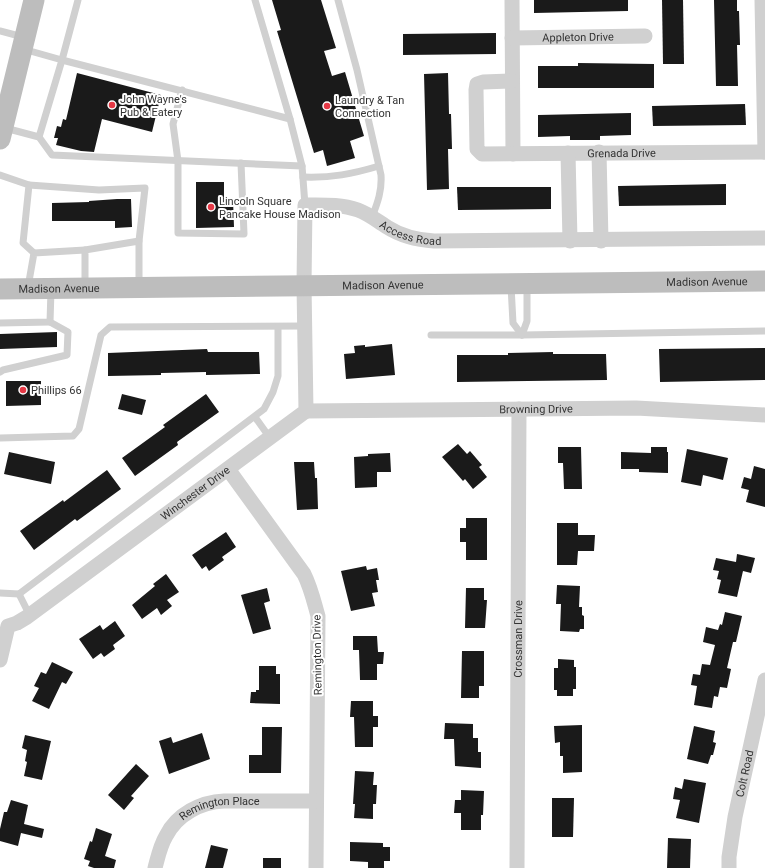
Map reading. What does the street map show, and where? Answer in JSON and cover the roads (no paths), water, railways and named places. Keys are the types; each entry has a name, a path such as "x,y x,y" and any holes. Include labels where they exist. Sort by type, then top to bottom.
{"main road":[{"path":"1,133 34,0"},
{"name":"Madison Avenue","path":"0,289 765,281"}],"street":[{"path":"512,0 513,154"},
{"path":"762,0 765,152"},
{"name":"Appleton Drive","path":"512,38 645,36"},
{"name":"Grenada Drive","path":"512,81 483,82 477,84 477,149 479,152 484,154 513,154 568,152 765,152"},
{"path":"568,152 570,241"},
{"path":"600,152 601,241"},
{"path":"305,205 304,286 306,411"},
{"name":"Access Road","path":"305,205 344,206 372,217 398,233 429,241 601,241 765,238"},
{"name":"Browning Drive","path":"306,411 636,408 765,415"},
{"name":"Crossman Drive","path":"517,868 519,409"},
{"name":"Winchester Drive","path":"0,660 4,625 21,621 30,616 306,411"},
{"name":"Remington Drive","path":"228,470 304,574 314,600 318,616 316,868"},
{"name":"Colt Road","path":"729,868 729,857 735,817 765,680"},
{"name":"Remington Place","path":"155,868 161,846 169,830 181,817 202,805 224,800 316,801"}],"lane":[{"path":"39,137 78,0"},
{"path":"255,0 290,119 302,166 305,205"},
{"path":"338,0 357,70 379,166 381,187 379,200 372,217"},
{"path":"0,31 62,60 290,119"},
{"path":"182,90 173,124 178,161 178,233 244,234 241,163"},
{"path":"1,133 39,137 52,155 302,166"},
{"path":"303,177 321,178 339,176 379,166"},
{"path":"0,175 29,185 99,190 145,188 139,241 139,287"},
{"path":"29,185 23,243 34,253 85,250 139,241"},
{"path":"85,250 85,288"},
{"path":"28,288 34,253"},
{"path":"519,284 513,323 522,335"},
{"path":"519,284 527,321 522,335"},
{"path":"50,322 51,288"},
{"path":"0,323 50,322 68,332 67,355 3,370 0,372"},
{"path":"0,438 73,436 78,429 101,334 110,327 305,326"},
{"path":"0,593 19,594 264,409 274,392 278,376 278,327"},
{"path":"431,335 765,331"},
{"path":"255,417 270,438"},
{"path":"19,594 30,616"}],"place":[{"name":"John Wayne's Pub & Eatery","path":"112,105"},
{"name":"Laundry & Tan Connection","path":"327,106"},
{"name":"Lincoln Square Pancake House Madison","path":"211,207"},
{"name":"Phillips 66","path":"23,390"}]}
